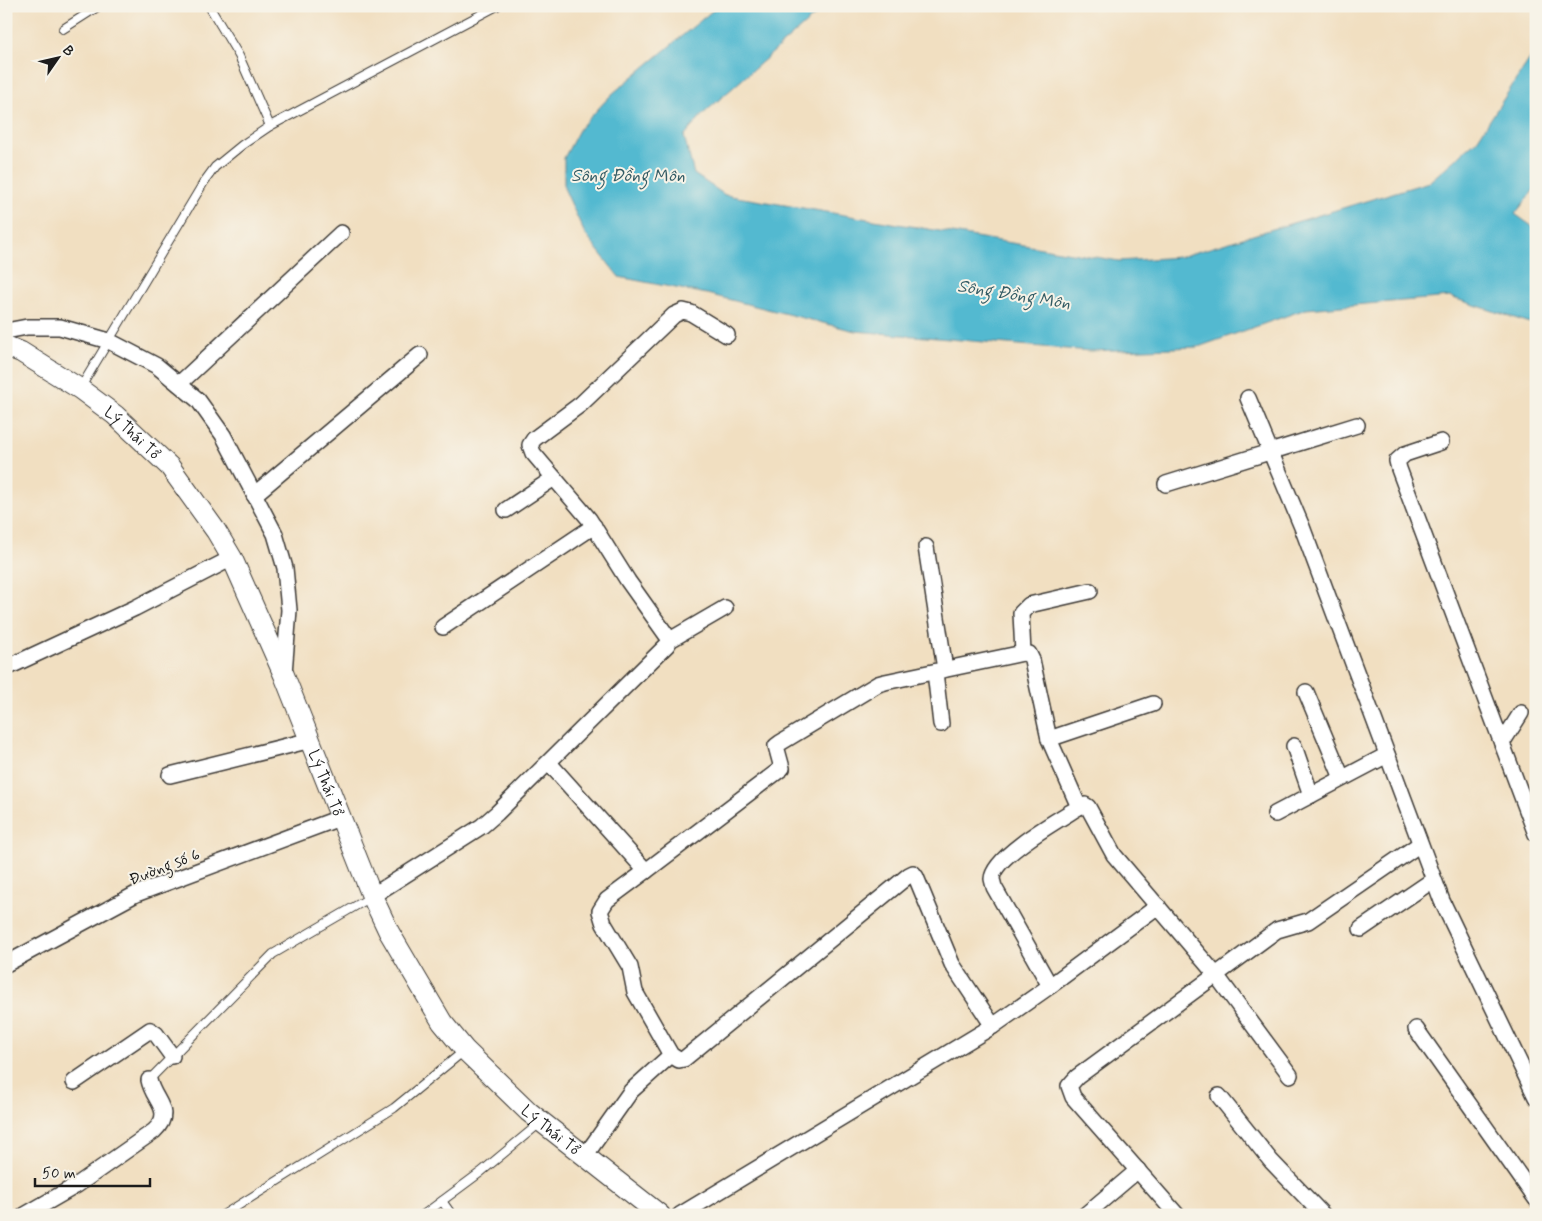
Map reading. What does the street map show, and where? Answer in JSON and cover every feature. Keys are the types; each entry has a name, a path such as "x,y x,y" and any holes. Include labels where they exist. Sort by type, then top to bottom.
{"main road":[{"name":"Lý Thái Tổ","path":"6,346 21,352 80,389 115,415 170,467 216,531 232,558 311,740 372,896 389,932 442,1022 465,1050 494,1080 541,1121 657,1214"}],"street":[{"path":"179,384 341,233"},
{"path":"670,640 628,581 594,526 533,453 530,445 534,439 581,404 674,315 683,311 690,313 727,335"},
{"path":"6,331 27,327 60,327 109,341 157,366 198,400 223,435 275,534 284,568 289,610 284,675"},
{"path":"254,495 420,355"},
{"path":"1248,398 1306,536 1442,901 1536,1097"},
{"path":"1166,484 1357,425"},
{"path":"1442,442 1405,454 1397,461 1399,470 1536,834"},
{"path":"506,510 554,478"},
{"path":"443,627 594,526"},
{"path":"926,547 940,670 941,724"},
{"path":"6,668 135,608 232,558"},
{"path":"1023,653 1021,613 1024,608 1029,605 1090,591"},
{"path":"372,896 482,826 549,763 667,646 670,640 726,608"},
{"path":"993,1026 952,964 913,873 908,875 688,1057 679,1060 671,1055 635,992 630,967 604,924 600,911 607,900 782,768 776,746 780,742 878,684 940,670 1023,653 1029,654 1032,660 1049,739 1079,807"},
{"path":"1306,692 1342,778"},
{"path":"1049,739 1153,704"},
{"path":"1502,743 1521,713"},
{"path":"170,774 311,740"},
{"path":"1294,746 1311,795"},
{"path":"1275,814 1387,754"},
{"path":"549,763 646,872"},
{"path":"1050,986 994,887 992,879 994,873 1015,848 1085,805 1088,807 1114,855 1216,975 1290,1075"},
{"name":"Đường số 6","path":"6,964 136,894 342,817"},
{"path":"1177,1215 1073,1097 1070,1086 1077,1077 1277,930 1285,926 1302,924 1420,844"},
{"path":"1362,929 1434,880"},
{"path":"680,1215 993,1026 1158,906"},
{"path":"1416,1029 1536,1199"},
{"path":"74,1082 150,1030 156,1034 172,1056"},
{"path":"585,1156 631,1091 671,1055"},
{"path":"25,1215 77,1185 154,1131 161,1124 163,1114 161,1105 150,1086 149,1080"},
{"path":"1219,1096 1271,1161 1322,1215"},
{"path":"1085,1215 1138,1170"}],"lane":[{"path":"63,29 99,6"},
{"path":"209,6 240,56 270,126"},
{"path":"80,389 186,211 215,167 270,126 497,6"},
{"path":"149,1080 273,954 372,896"},
{"path":"223,1215 394,1108 465,1050"},
{"path":"423,1215 481,1172 541,1121"},
{"path":"442,1201 452,1215"}],"water":[{"name":"Sông Đồng Môn","path":"718,6 823,6 820,11 703,114 684,136 694,174 725,195 1119,261 1180,257 1429,182 1477,140 1536,49 1536,187 1515,214 1536,229 1536,325 1450,297 1306,309 1198,347 1090,351 855,331 707,294 619,277 585,234 564,188 564,158 580,128 612,94"}]}
